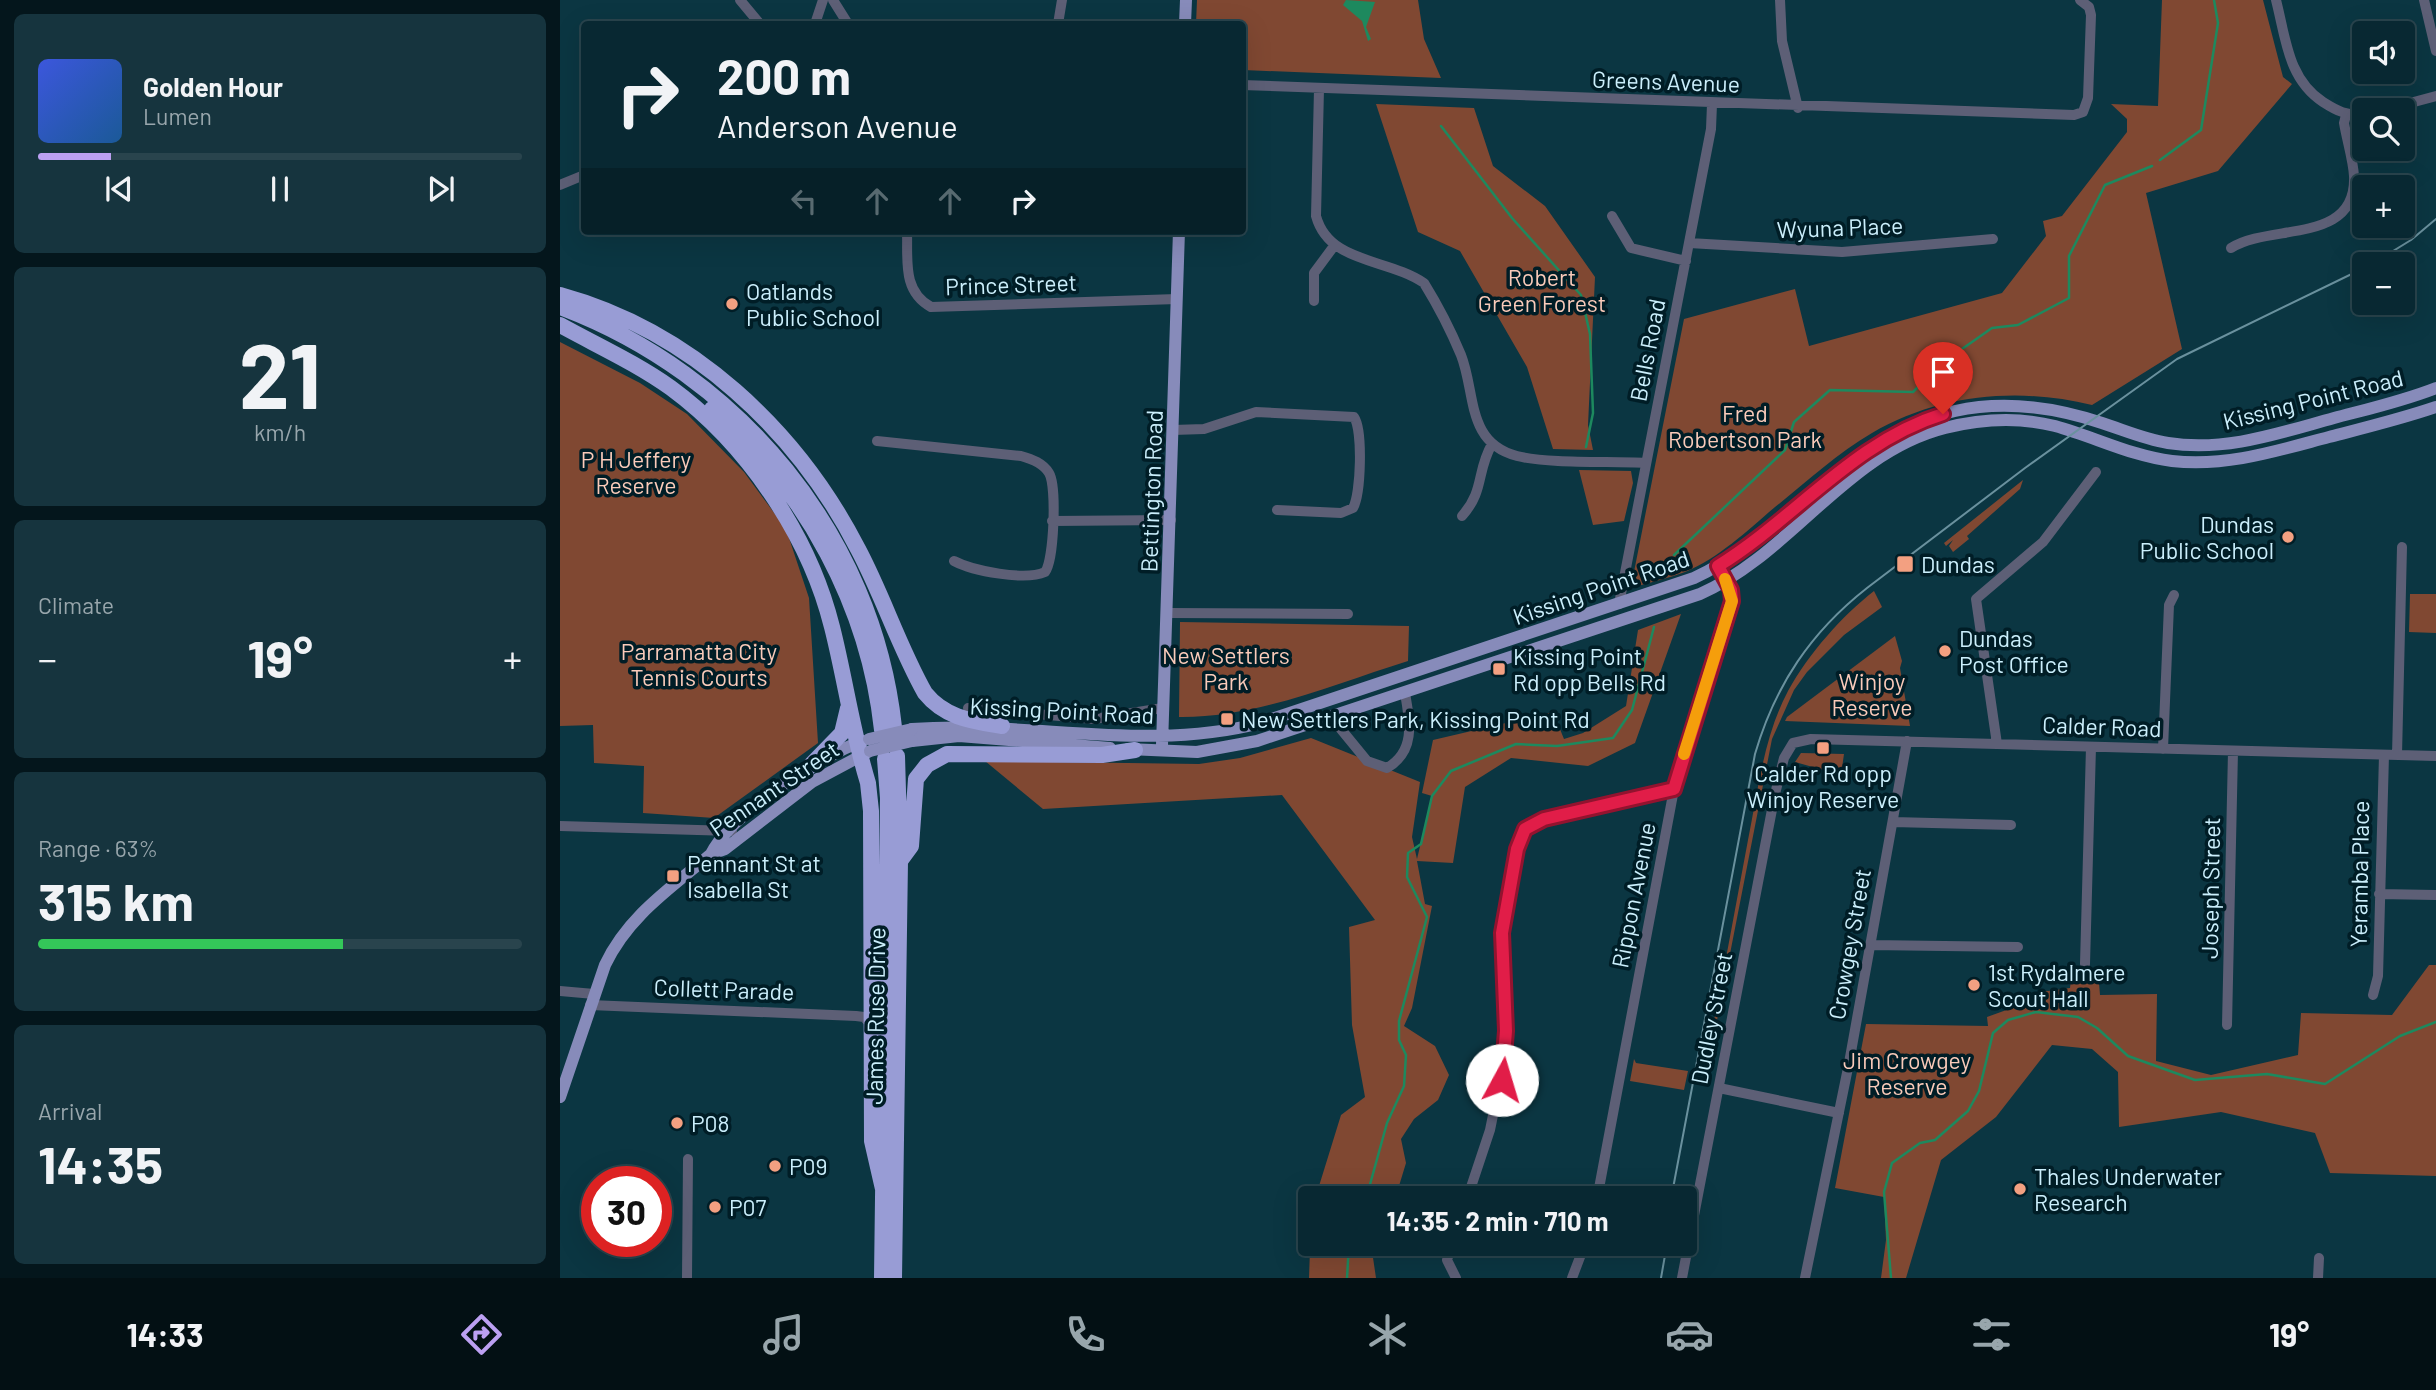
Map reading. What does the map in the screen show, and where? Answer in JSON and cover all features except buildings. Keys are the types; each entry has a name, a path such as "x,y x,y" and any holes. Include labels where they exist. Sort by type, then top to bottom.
{"highway":[{"path":"560,295 586,302 641,327 695,359 744,398 786,442 827,492 859,550 925,694 938,708 958,718 1002,726"},
{"name":"James Ruse Drive","path":"560,307 628,336 681,369 729,407 785,467 827,528 855,581 876,637 891,700 877,745 900,861 894,1278"},
{"path":"560,323 621,355 672,389 715,426 756,474 800,543 818,584 832,626 849,705 877,745 868,783 871,811 872,1142 883,1189"},
{"name":"James Ruse Drive","path":"560,323 625,349 679,383 722,417 767,464 804,513 845,589 870,666 887,825 882,1278"},
{"path":"807,768 842,733 849,705"},
{"path":"900,861 911,846 916,779 923,768 938,757 963,752 1102,755 1135,750"}],"main road":[{"path":"1185,21 1186,0"},
{"name":"Bettington Road","path":"1162,751 1179,235"},
{"name":"Kissing Point Road","path":"877,745 912,735 1002,726 1194,736 1260,723 1664,589 1718,566 1875,444 1911,425 1950,412 1987,406 2031,406 2079,416 2152,440 2219,445 2268,436 2436,388"},
{"name":"Kissing Point Road","path":"912,735 959,736 1135,750 1232,747 1667,606 1727,581 1877,460 1909,441 1944,429 1991,421 2030,422 2053,426 2153,457 2220,462 2260,456 2436,407"},
{"name":"Pennant Street","path":"711,855 717,843 730,831 807,768 877,745"},
{"name":"Pennant Street","path":"560,1097 592,999 614,947 626,929 711,855 725,849 812,782 877,745"}],"street":[{"path":"740,0 758,21"},
{"path":"816,21 823,0"},
{"path":"832,0 846,21"},
{"path":"1058,21 1062,0"},
{"path":"1780,0 1782,41 1798,108"},
{"name":"Greens Avenue","path":"1246,85 1798,108 2068,116 2079,114 2085,108 2091,15 2089,7 2080,0"},
{"path":"2276,0 2299,81 2310,93 2346,115 2352,115"},
{"path":"2424,0 2436,51"},
{"path":"1320,89 1316,216 1322,233 1334,246 1424,283 1460,354 1476,423 1492,444 1523,457 1646,463"},
{"path":"2415,102 2436,96"},
{"name":"Bells Road","path":"1619,604 1711,129 1712,104"},
{"path":"2231,247 2250,238 2323,226 2338,216 2348,201 2354,180 2344,123 2346,115"},
{"path":"560,185 581,176"},
{"path":"1612,216 1631,248 1686,261"},
{"name":"Prince Street","path":"907,235 910,286 915,295 931,307 1177,299"},
{"name":"Wyuna Place","path":"1689,243 1842,252 1993,239"},
{"path":"1314,302 1314,274 1334,246"},
{"path":"1174,430 1204,429 1256,412 1354,417 1359,432 1357,494 1353,508 1341,513 1277,510"},
{"path":"877,441 1035,460 1051,477 1051,564 1040,574 975,569 954,562"},
{"path":"1462,516 1478,493 1482,461 1492,444"},
{"path":"1997,744 1976,599 2043,542 2096,472"},
{"path":"1052,521 1171,520"},
{"path":"2397,755 2402,547"},
{"name":"Rippon Avenue","path":"1599,1186 1674,789 1732,601 1727,581 1718,566"},
{"path":"2163,749 2169,605 2174,595"},
{"path":"1168,613 1348,614"},
{"path":"1331,717 1367,761 1387,768 1397,762 1409,743 1410,722 1405,693"},
{"path":"968,708 1094,719 1163,708"},
{"name":"Calder Road","path":"1781,766 1788,749 1801,740 2436,756"},
{"name":"Crowgey Street","path":"1805,1278 1839,1113 1907,741"},
{"path":"2085,964 2091,747"},
{"name":"Joseph Street","path":"2227,1025 2233,751"},
{"name":"Yeramba Place","path":"2373,995 2378,976 2384,755"},
{"name":"Dudley Street","path":"1682,1278 1781,766"},
{"path":"1471,1186 1490,1130 1505,1056 1502,933 1520,838 1525,829 1544,819 1674,789"},
{"path":"1893,822 2011,825"},
{"path":"560,826 730,831 744,834"},
{"path":"2379,894 2436,895"},
{"path":"1870,944 2018,947"},
{"name":"Collett Parade","path":"560,991 592,999 856,1016"},
{"path":"856,1016 867,1013 872,1005"},
{"path":"856,1016 864,1017 872,1026"},
{"path":"1719,1088 1839,1113"},
{"path":"687,1278 688,1159"},
{"path":"1448,1256 1447,1261 1456,1278"},
{"path":"1573,1278 1581,1256"},
{"path":"2318,1278 2319,1258"}],"green space":[{"path":"1197,0 1418,0 1424,39 1441,78 1246,70 1246,21 1196,21"},
{"name":"Fred Robertson Park","path":"2162,0 2263,0 2283,77 2292,84 2218,171 2146,193 2182,349 2092,405 2036,396 1979,398 1952,402 1898,420 1847,449 1710,559 1685,572 1634,587 1632,582 1684,319 1795,289 1809,346 2002,293 2046,236 2043,221 2062,216 2127,132 2127,119 2111,104 2158,106"},
{"name":"Robert Green Forest","path":"1376,104 1474,108 1493,166 1545,206 1595,277 1588,425 1593,450 1553,449 1527,367 1460,251 1418,232"},
{"name":"Parramatta City Tennis Courts","path":"560,342 640,383 687,414 744,472 786,529 809,598 818,743 714,818 643,813 644,766 594,763 593,725 560,726"},
{"path":"1579,470 1631,471 1633,483 1624,521 1593,525"},
{"path":"2023,480 2020,489 1967,536 1969,539 1953,552 1949,546 1953,540 1946,546 1944,543"},
{"path":"1874,591 1882,607 1844,635 1807,672 1794,690 1772,739 1712,1046 1709,1045 1759,783 1773,726 1788,691 1816,649 1850,612"},
{"path":"2410,594 2436,594 2436,633 2409,632"},
{"path":"1681,614 1635,743 1588,766 1511,758 1465,787 1453,863 1417,861 1425,904 1432,906 1412,1008 1404,1026 1435,1046 1449,1075 1438,1100 1414,1119 1401,1139 1406,1163 1399,1186 1319,1186 1341,1115 1365,1097 1352,1025 1349,927 1375,920 1282,795 1043,809 985,761 1199,764 1240,758 1311,738 1420,782 1412,837 1417,859 1432,796 1422,793 1433,740 1553,712 1564,739 1583,733 1626,706 1638,630"},
{"name":"New Settlers Park","path":"1180,622 1409,626 1408,661 1266,706 1208,716 1179,717"},
{"name":"Winjoy Reserve","path":"1895,636 1902,661 1900,668 1910,726 1785,721 1787,717"},
{"path":"1801,753 1844,754 1841,775 1795,762"},
{"name":"Jim Crowgey Reserve","path":"2429,965 2436,965 2436,1176 2330,1173 2315,1133 2221,1112 2119,1127 2118,1072 2092,1049 2052,1045 1996,1117 1941,1160 1906,1278 1881,1278 1886,1240 1884,1197 1835,1188 1866,1024 1988,1026 1987,1017 2023,1004 2027,994 2070,988 2072,972 2085,975 2098,970 2100,995 2157,994 2156,1061 2211,1075 2298,1055 2301,1013 2392,1015"},
{"path":"1634,1059 1636,1063 1688,1071 1684,1090 1630,1081"},
{"path":"1310,1256 1373,1256 1376,1278 1309,1278"}],"shaded area":[{"path":"1346,0 1375,2 1366,27 1371,39 1368,41 1362,21 1343,5"}],"waterway":[{"path":"2160,160 2201,130 2218,23 2214,0"},
{"path":"1441,126 1512,218 1581,295 1590,334 1593,413 1586,447"},
{"path":"1674,555 1785,450 1794,422 1830,390 1913,392 1942,363 1992,328 2018,325 2069,298 2069,256 2105,185 2152,166"},
{"path":"1370,1186 1387,1123 1404,1086 1406,1055 1399,1040 1399,1021 1427,917 1407,877 1408,853 1421,844 1432,796 1451,771 1516,744 1557,746 1613,738 1632,710 1654,627"},
{"path":"1891,1278 1884,1192 1892,1163 1920,1143 1935,1140 1968,1111 1979,1091 1993,1033 2008,1020 2036,1012 2078,1017 2097,1028 2128,1056 2195,1080 2267,1074 2325,1084 2400,1036 2436,1022"},
{"path":"1347,1278 1348,1256"}],"tram line":[{"path":"2392,252 2436,219"},
{"path":"1673,1186 1755,754 1784,683 1812,642 1867,588 2025,468 2177,359 2352,274"},
{"path":"1661,1278 1665,1256"}],"slow traffic":[{"path":"1684,754 1732,601 1731,590 1725,579"}],"place":[{"name":"Oatlands Public School","path":"732,304"},
{"name":"Dundas Public School","path":"2288,537"},
{"name":"Dundas","path":"1905,564"},
{"name":"Dundas Post Office","path":"1945,651"},
{"name":"Kissing Point Rd opp Bells Rd","path":"1499,669"},
{"name":"New Settlers Park, Kissing Point Rd","path":"1227,719"},
{"name":"Calder Rd opp Winjoy Reserve","path":"1823,748"},
{"name":"Pennant St at Isabella St","path":"673,876"},
{"name":"1st Rydalmere Scout Hall","path":"1974,985"},
{"name":"P08","path":"677,1123"},
{"name":"P09","path":"775,1166"},
{"name":"Thales Underwater Research","path":"2020,1189"},
{"name":"P07","path":"715,1207"}],"route":[{"path":"1502,1080 1506,1031 1502,933 1517,849 1525,829 1544,819 1674,789 1732,601 1731,590 1718,566 1744,549 1868,449 1895,432 1943,414"}],"park label":[{"name":"P H Jeffery Reserve","path":"636,472"}]}
